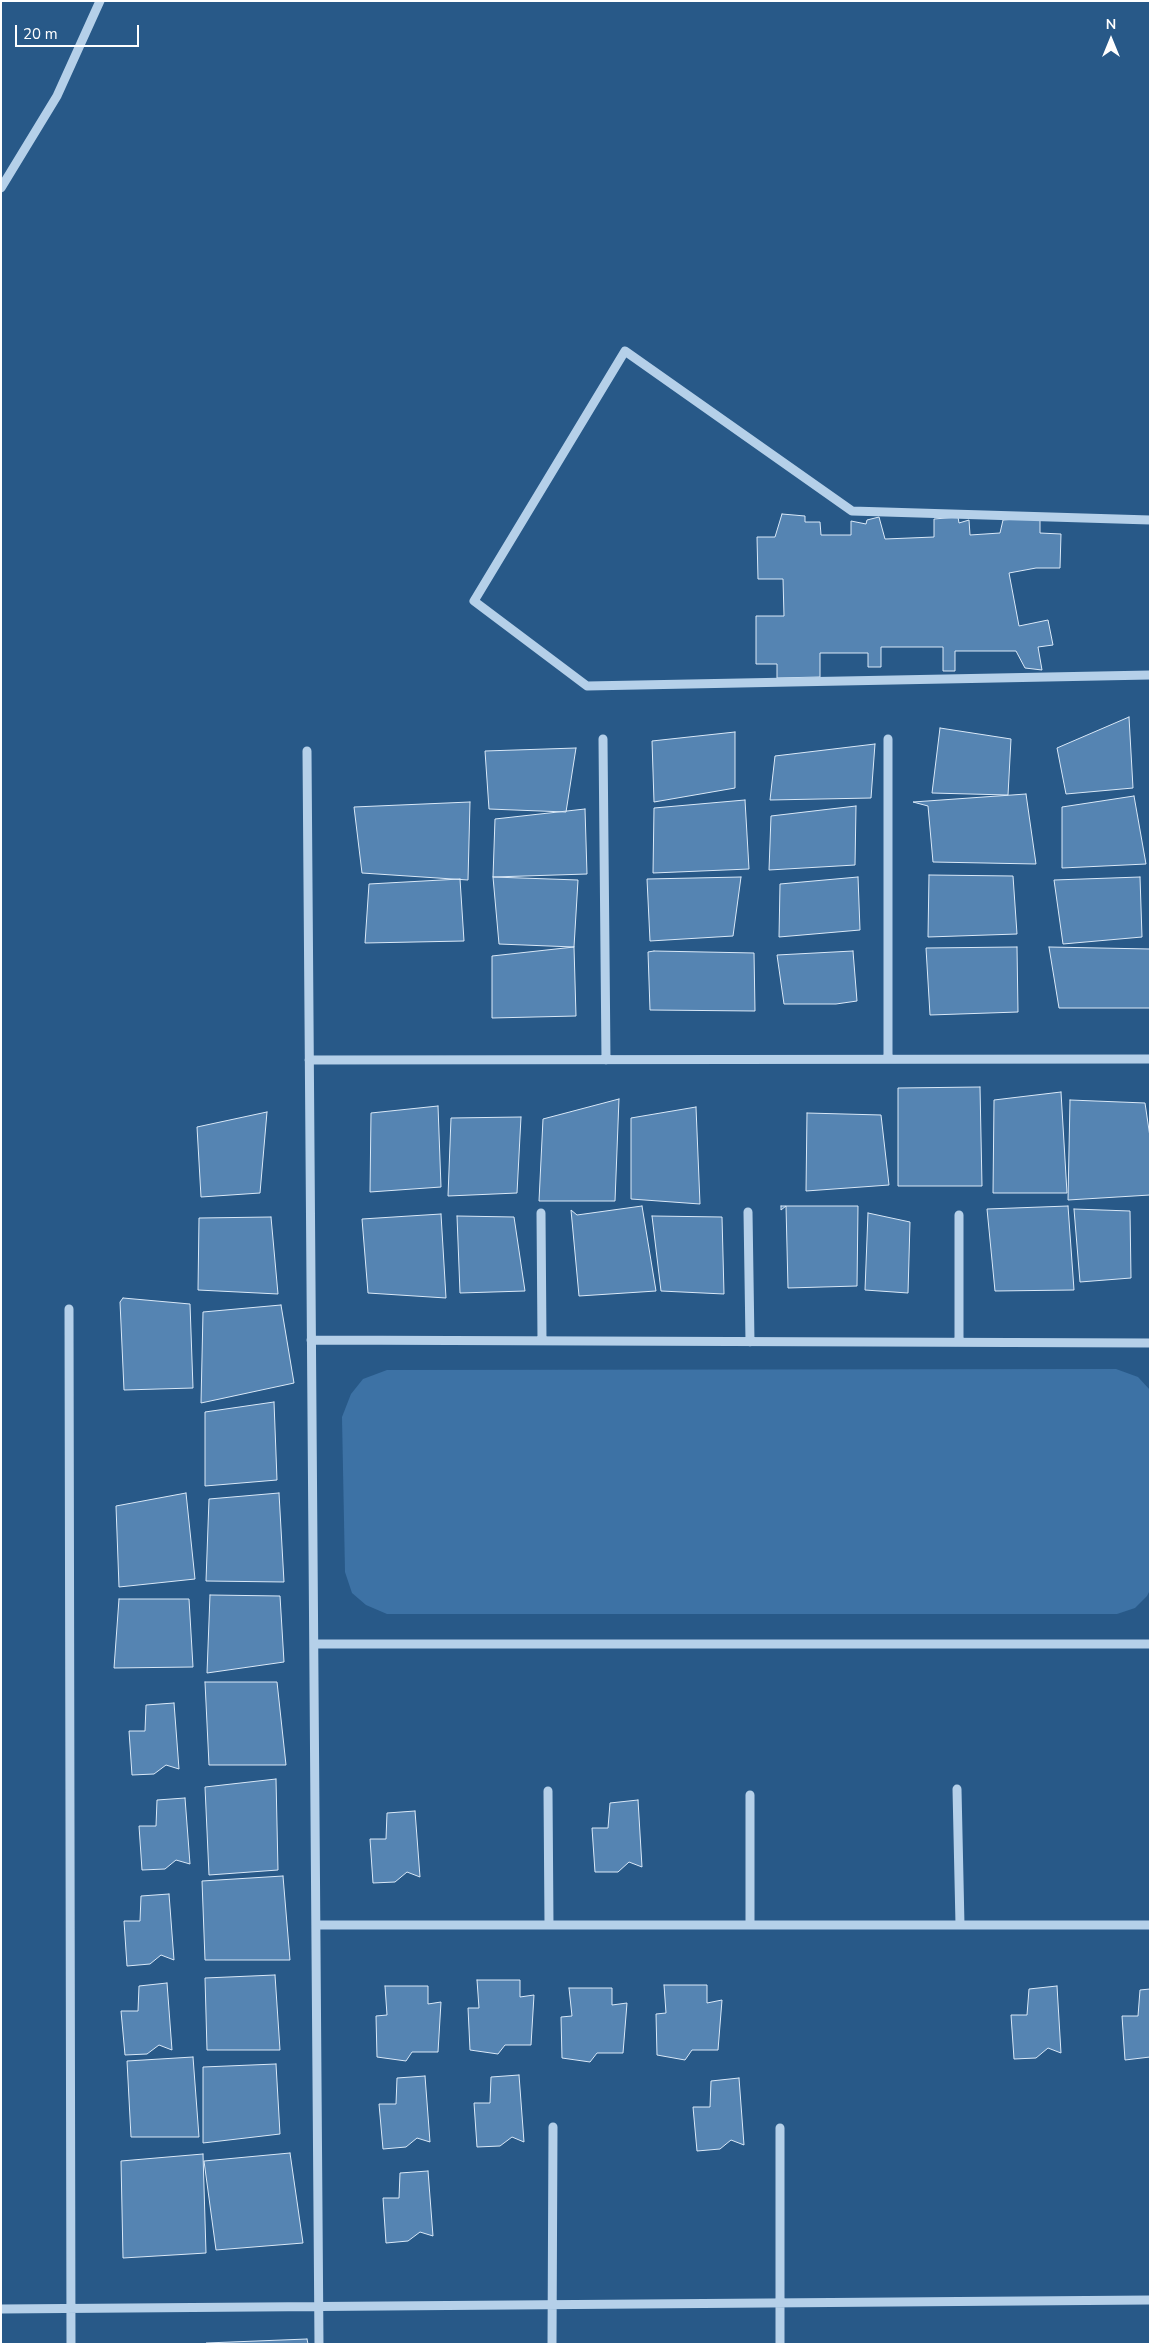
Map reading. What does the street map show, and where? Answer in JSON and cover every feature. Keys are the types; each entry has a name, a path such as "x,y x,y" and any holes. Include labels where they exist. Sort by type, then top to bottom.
{"street":[{"path":"1,188 57,96 100,1"},
{"path":"1150,520 852,511 625,351 474,601 587,686 1150,675"},
{"path":"603,739 606,1060"},
{"path":"888,739 888,1059"},
{"path":"307,751 319,2344"},
{"path":"309,1060 1150,1059"},
{"path":"748,1212 750,1342"},
{"path":"541,1213 542,1341"},
{"path":"959,1214 959,1342"},
{"path":"69,1309 71,2344"},
{"path":"311,1340 1150,1344"},
{"path":"314,1644 1150,1644"},
{"path":"956,1789 960,1925"},
{"path":"548,1791 549,1925"},
{"path":"750,1795 750,1925"},
{"path":"316,1925 1150,1925"},
{"path":"552,2344 553,2126"},
{"path":"780,2128 780,2344"},
{"path":"1,2309 1150,2300"}],"shaded area":[{"path":"1116,1369 1138,1377 1150,1390 1150,1590 1147,1596 1135,1608 1117,1614 387,1614 366,1605 352,1593 345,1572 342,1417 351,1394 363,1379 387,1370"}],"building":[{"path":"782,514 805,516 805,522 820,522 821,535 851,535 851,521 866,524 867,520 879,517 885,539 934,537 934,519 958,517 959,523 969,520 970,535 1000,533 1003,520 1040,517 1040,533 1061,534 1060,568 1036,568 1009,573 1019,626 1048,620 1053,645 1038,647 1042,670 1025,668 1016,651 955,651 955,671 943,671 943,647 881,647 881,667 868,667 868,653 820,653 820,677 777,678 777,664 756,664 756,616 784,616 783,579 758,579 757,537 775,537"},
{"path":"1129,717 1133,788 1066,794 1057,748"},
{"path":"940,728 1011,739 1008,795 932,793"},
{"path":"735,732 735,788 654,802 652,741"},
{"path":"875,744 871,798 770,800 775,756"},
{"path":"576,748 566,812 489,809 485,751"},
{"path":"1026,794 1036,864 933,862 928,806 913,802"},
{"path":"1134,796 1146,864 1062,868 1062,807"},
{"path":"745,800 749,869 653,873 654,808"},
{"path":"470,802 468,880 362,873 354,807"},
{"path":"856,806 855,865 769,870 771,816"},
{"path":"585,809 587,874 493,877 495,819"},
{"path":"929,875 1013,876 1017,934 928,937"},
{"path":"493,877 578,880 574,947 499,944"},
{"path":"741,877 733,936 650,941 647,879"},
{"path":"858,877 860,930 779,937 780,884"},
{"path":"1140,877 1142,937 1063,944 1054,880"},
{"path":"460,879 464,941 365,943 369,884"},
{"path":"574,947 576,1016 492,1018 492,956"},
{"path":"1017,947 1018,1012 930,1015 926,948"},
{"path":"1049,947 1150,949 1150,1008 1059,1008"},
{"path":"853,951 857,1001 836,1004 784,1004 777,955"},
{"path":"648,952 754,953 755,1011 650,1010"},
{"path":"980,1087 982,1186 898,1186 898,1088"},
{"path":"1061,1092 1067,1193 993,1193 994,1100"},
{"path":"619,1099 615,1201 539,1201 543,1119"},
{"path":"1070,1100 1145,1103 1150,1137 1150,1195 1068,1200"},
{"path":"438,1106 441,1187 370,1192 371,1113"},
{"path":"696,1107 700,1204 631,1199 631,1118"},
{"path":"267,1112 260,1193 201,1197 197,1127"},
{"path":"807,1113 881,1115 889,1185 806,1191"},
{"path":"521,1117 517,1193 448,1196 451,1118"},
{"path":"642,1206 656,1291 579,1296 571,1210 577,1215"},
{"path":"786,1206 858,1206 857,1286 788,1288"},
{"path":"1068,1206 1074,1290 995,1291 987,1209"},
{"path":"1074,1209 1130,1211 1131,1278 1080,1282"},
{"path":"868,1213 910,1222 908,1293 865,1290"},
{"path":"441,1214 446,1298 368,1293 362,1219"},
{"path":"457,1216 514,1217 525,1291 460,1293"},
{"path":"652,1216 722,1217 724,1294 661,1291"},
{"path":"271,1217 278,1294 198,1290 199,1218"},
{"path":"123,1298 190,1304 193,1388 124,1390 120,1302"},
{"path":"281,1305 294,1383 201,1403 203,1312"},
{"path":"274,1402 277,1480 205,1486 205,1412"},
{"path":"186,1493 195,1579 119,1587 116,1506"},
{"path":"279,1493 284,1582 206,1581 209,1499"},
{"path":"210,1595 280,1596 284,1662 207,1673"},
{"path":"119,1599 189,1599 193,1667 114,1668"},
{"path":"205,1682 277,1682 286,1765 209,1765"},
{"path":"174,1703 179,1769 166,1765 154,1774 132,1775 129,1731 145,1731 146,1705"},
{"path":"276,1779 278,1870 209,1875 205,1787"},
{"path":"185,1798 190,1864 176,1860 165,1869 142,1870 139,1826 156,1826 157,1800"},
{"path":"638,1800 642,1867 629,1862 618,1872 595,1872 592,1828 608,1828 610,1803"},
{"path":"415,1811 420,1877 407,1872 395,1882 373,1883 370,1839 386,1839 387,1813"},
{"path":"283,1876 290,1960 205,1960 202,1881"},
{"path":"169,1894 174,1960 161,1955 150,1964 127,1966 124,1921 140,1921 141,1896"},
{"path":"275,1975 280,2050 207,2050 205,1978"},
{"path":"477,1980 520,1980 520,1997 534,1995 531,2045 505,2045 498,2054 470,2050 468,2008 479,2008"},
{"path":"167,1983 172,2050 159,2045 147,2054 125,2055 121,2011 138,2011 139,1986"},
{"path":"664,1985 707,1985 707,2003 722,2000 718,2050 692,2050 685,2060 657,2055 656,2014 666,2013"},
{"path":"385,1986 428,1986 428,2004 441,2002 438,2052 412,2052 406,2061 377,2057 376,2016 387,2015"},
{"path":"1057,1986 1061,2053 1048,2048 1036,2058 1014,2059 1011,2015 1027,2015 1029,1989"},
{"path":"569,1988 612,1988 612,2005 627,2003 623,2053 597,2053 590,2062 562,2058 561,2017 572,2016"},
{"path":"1150,1989 1150,2057 1125,2060 1122,2016 1138,2016 1140,1990"},
{"path":"193,2057 199,2137 131,2137 127,2061"},
{"path":"276,2064 280,2134 203,2143 203,2067"},
{"path":"519,2075 524,2142 512,2137 500,2146 477,2147 474,2103 490,2103 491,2077"},
{"path":"425,2076 430,2142 417,2138 406,2147 383,2149 379,2104 396,2104 397,2078"},
{"path":"739,2078 744,2145 731,2140 720,2149 697,2151 693,2107 710,2107 711,2081"},
{"path":"290,2153 303,2243 216,2250 204,2161"},
{"path":"203,2154 206,2253 123,2258 121,2161"},
{"path":"428,2171 433,2236 420,2232 408,2241 386,2243 383,2198 399,2198 400,2173"},
{"path":"307,2339 308,2344 206,2344 206,2343"}]}
